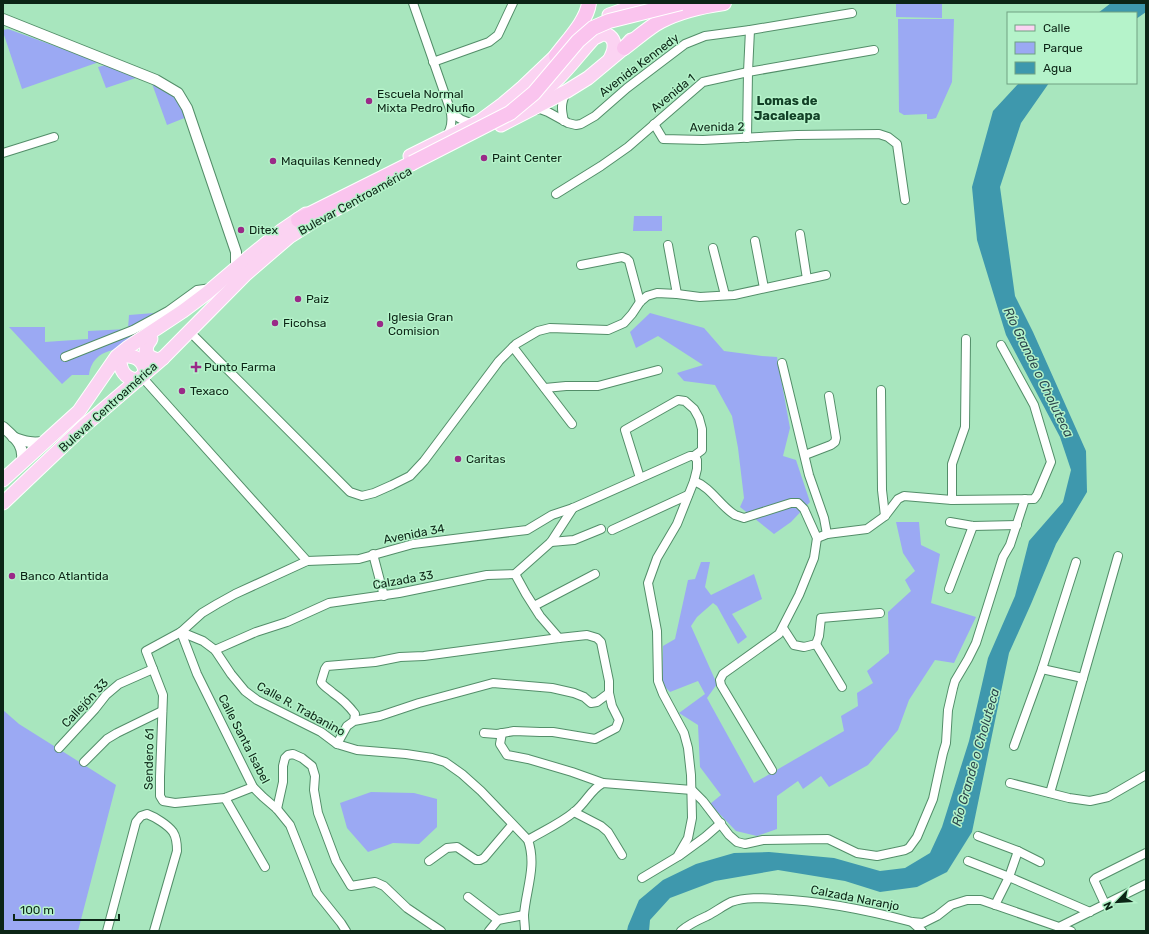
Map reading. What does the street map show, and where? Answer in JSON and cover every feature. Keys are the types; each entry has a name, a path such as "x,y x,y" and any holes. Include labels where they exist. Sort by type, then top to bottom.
{"highway":[{"path":"556,56 577,29 585,16 589,3"},
{"path":"298,220 510,113 534,93 574,46 593,28 609,21 681,3"},
{"path":"624,48 661,21 679,13 724,3"}],"main road":[{"name":"Bulevar Centroamérica","path":"3,480 79,411 117,356 178,315 213,288 240,261 319,204 444,138 478,122 523,87 580,32 592,23 643,3"},
{"name":"Bulevar Centroamérica","path":"3,503 84,426 163,358 246,274 289,237 326,214 528,111 588,78 624,48 650,21 664,3"},
{"path":"478,122 499,114 539,94 558,79 594,38 601,34 606,34 612,38 615,44 610,59"},
{"path":"79,411 91,402 123,360 211,296 233,275 240,261"},
{"path":"151,339 147,345 146,352 150,357 157,360 163,358"},
{"path":"133,356 138,358 143,363 145,368 142,377 133,379 123,374 121,369 123,360 133,356"},
{"path":"108,378 118,379 122,383 123,393"}],"street":[{"path":"413,3 452,115 451,128 444,138"},
{"path":"433,62 489,42 498,35 513,3"},
{"name":"Avenida Kennedy","path":"528,111 540,109 568,123 576,125 581,124 595,116 627,88 685,44 705,36 852,13"},
{"path":"3,19 156,80 178,93 187,108 240,261"},
{"path":"747,138 750,30"},
{"name":"Avenida 1","path":"556,194 628,147 703,82 748,72 874,50"},
{"path":"564,121 561,103 566,91"},
{"path":"450,109 461,119 478,122"},
{"name":"Avenida 2","path":"654,124 662,139 703,140 842,134 878,134 888,137 897,144 905,200"},
{"path":"3,153 54,136"},
{"path":"800,234 807,279"},
{"path":"755,241 764,288"},
{"path":"668,245 677,294"},
{"path":"713,248 725,295"},
{"path":"581,264 622,257 627,259 629,261 640,302"},
{"path":"189,331 350,492 362,496 374,493 410,476 424,461 499,361 516,344 538,331 550,328 608,330 624,323 640,302 647,296 657,293 700,297 734,295 826,275"},
{"path":"65,357 132,330 168,311 196,290 213,288"},
{"path":"952,500 952,464 964,427 966,339"},
{"path":"817,538 827,534 867,529 884,516 898,499 904,496 952,500 1034,499 1051,462 1034,405 1001,344"},
{"path":"513,347 572,424"},
{"path":"782,363 809,475 824,518 827,534"},
{"path":"545,388 566,386 598,386 658,370"},
{"path":"142,377 307,561"},
{"path":"881,390 882,490 884,516"},
{"path":"805,455 835,442 836,438 829,396"},
{"path":"640,478 625,430 678,400 685,401 694,409 699,418 702,429 702,450 694,456 697,460 697,469 694,481 677,524 658,558 648,583 657,631 658,681 663,694 684,733 690,761 692,818 688,838 677,858"},
{"path":"3,426 18,443 21,450 21,464"},
{"path":"13,437 38,443 46,441"},
{"name":"Avenida 34","path":"146,651 181,632 202,613 217,604 235,594 307,561 359,559 414,544 527,530 552,515 574,508 690,456 694,456"},
{"path":"694,481 702,484 735,514 744,518 791,503 798,503 804,509 817,538 814,558 799,595 779,634 724,674 720,680 721,685 772,770"},
{"path":"612,530 688,496"},
{"path":"502,733 500,744 507,755 572,772 604,783 692,790 703,801 729,835 737,842 745,844 763,840 828,839 857,853 877,856 898,852 909,848 917,838 933,799 946,743 948,710 955,680 976,643 1003,557 1010,545 1025,499"},
{"path":"559,638 540,616 515,574 551,542 574,508"},
{"path":"950,522 973,526 1017,525"},
{"path":"949,590 973,526"},
{"path":"551,542 574,540 601,529"},
{"path":"373,554 384,596"},
{"path":"1050,792 1118,556"},
{"path":"1014,746 1042,669 1076,562"},
{"name":"Calzada 33","path":"215,650 256,632 288,622 328,603 384,596 487,575 515,574"},
{"path":"534,606 595,574"},
{"path":"816,644 819,636 821,618 880,613"},
{"path":"783,628 794,645 804,647 816,644"},
{"name":"Calle R. Trabanino","path":"181,632 202,641 215,650 231,674 245,691 257,700 321,732 337,744 357,750 406,754 432,758 445,762 462,774 481,791 528,840"},
{"name":"Calle Santa Isabel","path":"181,632 197,674 253,787 277,809 290,824 318,893 346,931"},
{"path":"354,721 355,714 350,707 321,682 327,666 375,662 400,657 424,656 587,635 597,638 601,642 609,681 609,693 612,706 620,720 616,728 595,739 552,732 514,730 502,733 484,734"},
{"path":"816,644 842,687"},
{"name":"Sendero 61","path":"146,651 163,695 160,796 163,801 175,803 226,798 253,787"},
{"name":"Callejón 33","path":"59,748 106,695 119,684 153,669"},
{"path":"1042,669 1083,678"},
{"path":"337,744 347,726 354,721 380,716 419,703 493,683 552,688 574,693 591,703 597,702 609,693"},
{"path":"84,762 107,739 117,732 162,711"},
{"path":"277,809 283,782 283,766 285,758 288,755 293,754 302,758 312,766 315,776 314,790 318,813 336,861 351,886 375,882 384,886 407,908 441,931"},
{"path":"1010,783 1070,798 1090,801 1108,797 1146,775"},
{"path":"525,931 524,915 532,871 530,846 528,840 574,812 581,806 594,789 604,783"},
{"path":"226,798 265,867"},
{"path":"574,812 588,818 608,832 622,855"},
{"path":"107,931 136,822 141,816 147,814 165,825 173,832 176,840 177,851 154,931"},
{"path":"642,878 677,858 721,823"},
{"path":"428,861 447,848 457,847 476,860 480,860 484,858 512,825"},
{"path":"978,836 1018,851 1040,862"},
{"path":"995,906 1009,877 1018,851"},
{"path":"1105,904 1094,880 1146,853"},
{"path":"968,862 1009,877 1090,912"},
{"path":"1059,927 1146,884"},
{"path":"468,897 498,920"},
{"name":"Calzada Naranjo","path":"681,931 687,926 731,903 744,899 762,898 803,900 835,904 912,922"},
{"path":"912,922 922,923 937,916 951,906 967,900 981,900 1071,931"},
{"path":"489,931 498,920 524,915"},
{"path":"912,922 922,931"}],"green space":[{"path":"896,3 942,3 942,18 896,17"},
{"path":"898,19 954,19 952,82 936,118 927,119 927,114 904,115 899,112"},
{"path":"8,29 99,62 22,89 3,32 3,30"},
{"path":"106,65 139,77 106,88 98,67"},
{"path":"151,81 171,94 178,101 187,117 167,125"},
{"path":"634,216 662,216 662,231 633,231"},
{"path":"167,312 125,345 105,352 99,356 92,364 89,375 72,375 62,384 9,327 45,327 45,342 88,339 88,331 128,329 129,315"},
{"path":"650,313 704,328 724,351 777,357 790,428 783,456 796,460 810,502 791,522 774,534 740,507 744,498 738,448 732,416 715,385 684,381 677,373 703,365 658,336 636,348 630,332"},
{"path":"896,522 919,522 921,545 940,554 931,603 976,617 954,663 935,660 909,700 898,730 868,765 829,787 821,776 803,789 798,781 777,796 777,829 757,836 736,831 710,804 721,795 700,767 698,725 679,713 705,694 698,681 670,692 662,684 663,646 675,639 688,580 695,579 701,562 710,562 705,587 711,595 754,574 762,599 732,614 747,637 738,644 717,606 713,603 697,617 691,626 717,684 707,698 754,783 844,731 841,716 858,706 857,693 873,683 867,671 889,653 888,612 911,591 905,580 915,571 903,553"},
{"path":"3,710 19,724 116,785 78,931 3,931"},
{"path":"371,792 414,793 437,799 437,827 419,844 393,843 368,852 347,828 340,803"}],"water":[{"path":"1111,3 1146,3 1146,12 1137,18 1137,12 1099,12"},
{"name":"Río Grande o Choluteca","path":"1018,84 1048,84 1021,123 1000,187 1015,296 1033,332 1086,451 1087,492 1056,544 1009,653 972,832 947,872 917,887 880,892 845,881 778,870 715,881 670,898 650,920 649,931 627,931 639,900 663,880 696,864 734,853 769,852 834,858 880,871 905,868 930,853 942,827 969,741 988,658 1015,596 1029,541 1063,502 1071,470 1060,437 1006,335 977,240 972,187 993,111"}],"place":[{"name":"Escuela Normal Mixta Pedro Nufio","path":"369,101"},
{"name":"Paint Center","path":"484,158"},
{"name":"Maquilas Kennedy","path":"273,161"},
{"name":"Ditex","path":"241,230"},
{"name":"Paiz","path":"298,299"},
{"name":"Ficohsa","path":"275,323"},
{"name":"Iglesia Gran Comision","path":"380,324"},
{"name":"Punto Farma","path":"196,367"},
{"name":"Texaco","path":"182,391"},
{"name":"Caritas","path":"458,459"},
{"name":"Banco Atlantida","path":"12,576"}],"district":[{"name":"Lomas de Jacaleapa","path":"787,108"}]}
